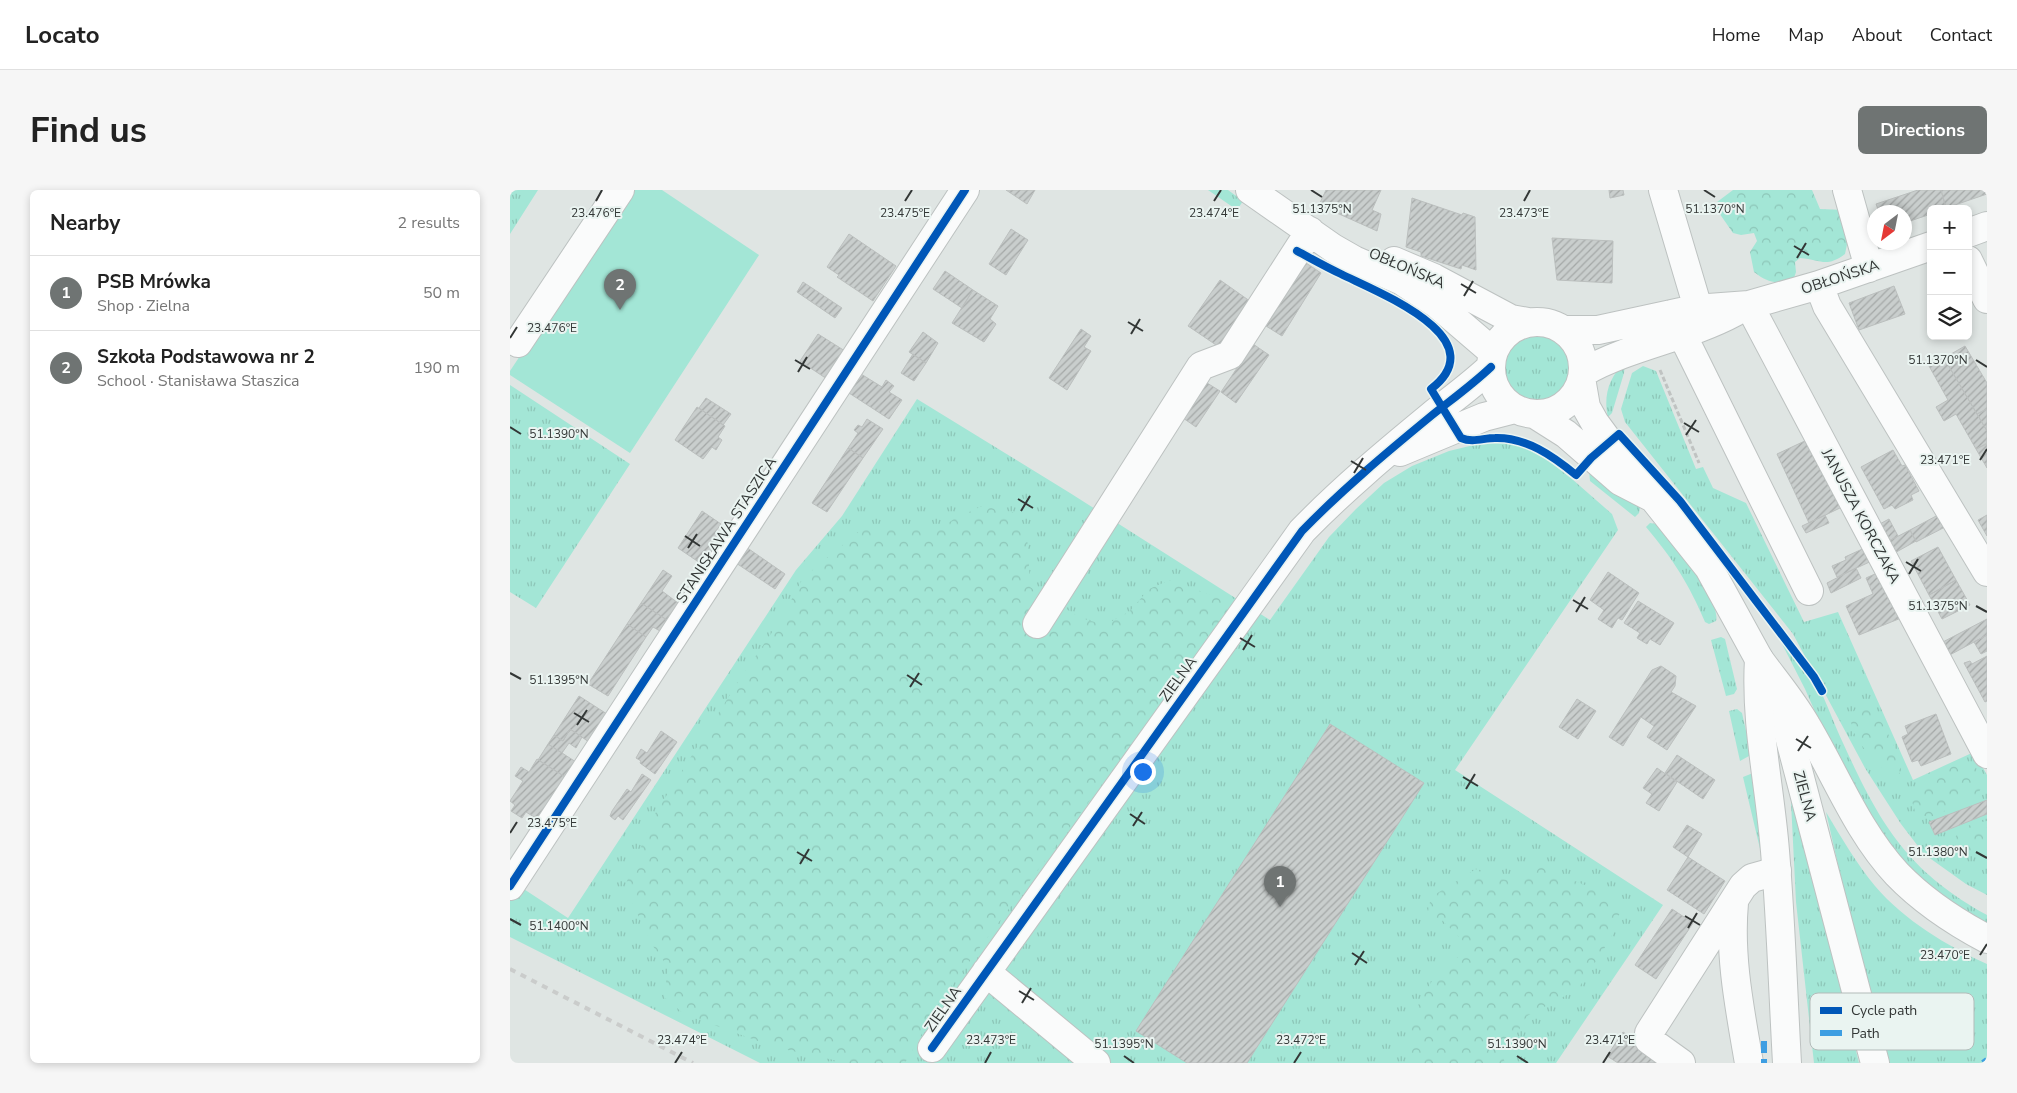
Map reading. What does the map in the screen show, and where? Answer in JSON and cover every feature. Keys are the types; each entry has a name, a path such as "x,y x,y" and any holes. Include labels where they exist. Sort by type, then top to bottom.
{"street":[{"path":"518,343 620,190"},
{"name":"STANISŁAWA STASZICA","path":"510,886 965,190"},
{"name":"OBŁOŃSKA","path":"1250,190 1333,248 1354,260 1402,281 1437,304 1492,360"},
{"path":"1663,190 1689,321 1809,591"},
{"path":"1847,190 1869,268"},
{"path":"1972,232 1987,226"},
{"path":"1037,624 1201,366 1230,355 1310,231"},
{"name":"OBŁOŃSKA","path":"1310,231 1332,237 1402,264 1434,278 1510,319 1528,322"},
{"name":"OBŁOŃSKA","path":"1564,330 1598,330 1689,321 1819,285 1927,247"},
{"path":"1972,268 1987,299"},
{"path":"1819,285 1827,306 1987,572"},
{"name":"JANUSZA KORCZAKA","path":"1749,305 1987,754"},
{"path":"1541,321 1553,324 1564,330 1573,338 1584,360 1583,378 1574,397 1564,407 1550,413 1525,412 1504,402 1492,380 1492,360 1501,338 1513,328 1528,322 1541,321"},
{"name":"OBŁOŃSKA","path":"1583,378 1597,365 1630,351 1689,321"},
{"name":"ZIELNA","path":"932,1048 1302,531 1333,499 1377,460 1466,390 1492,360"},
{"name":"ZIELNA","path":"1583,378 1586,407 1595,423 1609,442 1631,465 1654,499 1709,568 1759,659 1788,732 1857,993"},
{"name":"ZIELNA","path":"1377,460 1416,447 1484,417 1525,412 1566,434 1620,481 1654,499"},
{"path":"1759,659 1757,688 1760,732 1769,792 1777,871 1787,1063"},
{"path":"1759,659 1806,724 1853,813 1884,859 1898,875 1930,903 1987,939"},
{"path":"1682,1063 1649,1040 1649,1033 1743,886 1752,878 1777,871"},
{"path":"1734,902 1731,929 1733,956 1749,1063"},
{"path":"986,972 1096,1063"},
{"name":"ZIELNA","path":"1872,1050 1875,1063"}],"path":[{"path":"1658,366 1699,463"}],"green space":[{"path":"510,190 538,190 510,234"},
{"path":"630,190 662,190 759,255 630,453 510,375 510,371"},
{"path":"1208,190 1228,190 1243,201 1237,210"},
{"path":"1733,190 1812,190 1820,209 1844,210 1851,225 1845,254 1828,262 1800,258 1795,262 1796,272 1794,278 1783,282 1773,282 1764,279 1754,272 1750,252 1757,241 1754,233 1741,235 1733,233 1717,210 1717,202"},
{"path":"1537,331 1558,337 1568,347 1574,368 1568,389 1558,399 1537,405 1516,399 1506,389 1500,368 1506,347 1516,337"},
{"path":"1625,363 1624,373 1612,413 1608,417 1606,402 1609,387 1619,368"},
{"path":"1643,366 1656,371 1696,469 1703,467 1713,488 1746,503 1804,622 1838,612 1913,780 1974,752 1987,775 1987,895 1966,884 1924,854 1901,824 1865,768 1793,634 1625,422 1621,409 1632,373"},
{"path":"510,385 630,464 536,608 510,592"},
{"path":"917,399 1070,493 1270,620 1329,537 1356,509 1384,483 1412,466 1449,451 1482,443 1503,442 1535,450 1612,514 1618,530 1455,770 1663,905 1556,1063 760,1063 510,937 510,880 568,918 796,570 842,516"},
{"path":"1589,470 1621,491 1640,508 1639,513 1635,517 1590,481"},
{"path":"982,506 1015,513 1028,544 1030,587 1081,618 1105,625 1130,611 1149,589 1170,580 1233,603 1158,709 943,997 905,1063 847,1063 774,1047 684,1014 664,997 668,967 650,942 625,886 653,817 743,674 780,621 803,578 867,525 898,525 935,532 954,519"},
{"path":"1650,523 1656,524 1694,571 1711,599 1716,611 1716,621 1709,624 1705,622 1680,572 1646,527"},
{"path":"1775,630 1813,677 1870,798 1899,843 1916,863 1936,881 1987,915 1987,928 1896,859 1829,743 1805,689"},
{"path":"1721,637 1725,639 1737,689 1734,694 1726,696 1711,640"},
{"path":"1872,700 1901,761 1901,771 1895,779 1863,748 1852,728 1851,718 1856,708"},
{"path":"1737,709 1742,713 1751,753 1740,761 1729,711"},
{"path":"1955,764 1973,764 1985,780 1976,798 1963,799 1933,816 1922,815 1915,811 1909,792 1932,782"},
{"path":"1753,773 1765,852 1761,853 1743,777"},
{"path":"1790,782 1842,993 1810,993 1810,1027 1796,902"},
{"path":"1826,812 1861,868 1886,898 1927,931 1987,964 1987,1063 1889,1063 1886,1050 1974,1050 1974,993 1871,993 1846,900"},
{"path":"1987,821 1987,857 1968,853 1953,843 1955,837 1962,829"},
{"path":"1539,862 1575,881 1624,901 1611,938 1578,989 1527,1016 1503,1057 1505,1063 1410,1063 1412,1057 1407,1027 1424,994 1437,973 1470,948 1443,921 1427,916 1431,897 1476,869 1488,877 1514,881"},
{"path":"1813,1050 1856,1050 1859,1063 1814,1063"}],"building":[{"path":"1006,190 1035,190 1027,204"},
{"path":"1326,190 1381,190 1372,210 1381,214 1377,231 1319,205"},
{"path":"1609,190 1623,190 1624,195 1610,198"},
{"path":"1918,190 1941,190 1945,205 1927,205 1927,215 1912,220 1912,205 1876,204"},
{"path":"1941,190 1987,190 1987,194 1955,205 1945,205"},
{"path":"1412,198 1462,215 1463,213 1475,217 1476,270 1462,265 1461,269 1421,256 1421,252 1406,247"},
{"path":"1011,229 1028,240 1006,275 989,264"},
{"path":"849,234 896,266 873,301 837,277 839,275 827,267"},
{"path":"1552,238 1613,241 1612,283 1557,280"},
{"path":"1306,263 1321,273 1282,336 1266,326"},
{"path":"945,271 973,290 962,308 933,289"},
{"path":"1220,280 1254,304 1222,349 1188,326"},
{"path":"803,282 842,308 835,318 797,292"},
{"path":"1894,286 1905,314 1859,330 1849,303"},
{"path":"973,290 998,306 990,319 996,324 984,342 952,323"},
{"path":"1081,329 1091,336 1084,347 1091,351 1067,390 1049,378"},
{"path":"923,332 938,343 926,363 909,352"},
{"path":"818,334 845,351 827,379 800,361"},
{"path":"1253,344 1269,355 1236,403 1221,392"},
{"path":"1965,346 1987,383 1987,409 1977,414 1944,358"},
{"path":"913,354 926,363 914,381 901,373"},
{"path":"1944,358 1987,431 1987,443 1976,449 1956,414 1944,421 1936,407 1948,400 1929,366"},
{"path":"861,374 882,387 886,380 894,386 889,392 902,400 889,419 849,393"},
{"path":"1207,383 1220,391 1196,427 1183,418"},
{"path":"706,398 731,414 723,425 699,408"},
{"path":"697,407 725,426 718,437 722,440 716,450 712,447 703,459 675,440"},
{"path":"1987,409 1987,431 1977,414"},
{"path":"867,419 883,429 863,458 848,448 858,433 854,430 858,425 862,427"},
{"path":"1809,439 1842,507 1809,523 1777,454"},
{"path":"1987,444 1987,468 1976,449"},
{"path":"848,448 863,458 827,512 812,503"},
{"path":"1893,450 1902,466 1905,465 1919,491 1911,495 1913,500 1895,509 1892,505 1884,509 1861,467"},
{"path":"702,511 721,524 716,531 723,535 703,565 678,548"},
{"path":"1825,515 1829,523 1806,533 1802,526"},
{"path":"1938,515 1945,527 1916,542 1910,530"},
{"path":"1987,515 1987,536 1978,520"},
{"path":"1889,519 1898,536 1885,543 1876,526"},
{"path":"1910,530 1916,541 1891,555 1885,543"},
{"path":"1869,546 1876,559 1837,577 1832,566 1846,560 1845,557"},
{"path":"746,547 785,574 775,589 736,563"},
{"path":"1938,547 1956,580 1929,595 1911,561"},
{"path":"1856,568 1861,578 1831,593 1827,583"},
{"path":"1886,569 1906,616 1859,635 1846,606 1873,594 1866,578"},
{"path":"663,570 672,576 662,591 678,603 667,620 641,603"},
{"path":"1608,572 1639,593 1622,620 1618,618 1612,628 1598,619 1604,610 1590,600"},
{"path":"1956,580 1970,605 1942,619 1929,595"},
{"path":"1638,601 1674,623 1660,645 1650,639 1647,644 1637,638 1640,633 1624,623"},
{"path":"641,603 667,620 660,631 653,627 646,637 627,624"},
{"path":"1987,619 1987,635 1946,657 1939,644"},
{"path":"627,624 646,637 608,696 588,684"},
{"path":"1987,635 1987,651 1981,654 1974,642"},
{"path":"1987,656 1987,701 1985,702 1964,663 1970,661 1972,664"},
{"path":"1661,666 1676,676 1675,686 1671,692 1696,706 1667,750 1647,737 1654,726 1641,717 1623,746 1609,737 1652,670"},
{"path":"579,696 607,714 589,742 570,729 563,741 554,735"},
{"path":"1577,699 1596,711 1578,739 1559,727"},
{"path":"1936,714 1951,754 1921,766 1918,760 1912,762 1902,737 1908,734 1905,726"},
{"path":"1330,724 1424,783 1247,1063 1187,1063 1136,1031"},
{"path":"570,729 582,737 576,748 569,743 562,753 548,744 554,735 563,741"},
{"path":"661,731 677,742 655,774 636,758 641,749 647,753"},
{"path":"548,744 576,762 567,778 538,760"},
{"path":"1677,755 1715,780 1703,799 1665,773"},
{"path":"537,759 567,778 539,820 526,812 522,818 511,811 515,805 510,801 523,781 515,776 521,767 529,772"},
{"path":"1657,768 1677,782 1659,811 1646,803 1652,794 1643,788"},
{"path":"642,774 651,780 623,820 618,816 615,820 610,816 612,811 627,789 631,792"},
{"path":"1987,800 1987,814 1935,835 1929,822"},
{"path":"1687,825 1702,834 1688,857 1673,847"},
{"path":"1688,857 1725,881 1704,914 1667,890"},
{"path":"1672,909 1693,923 1656,979 1635,965"},
{"path":"1623,1032 1671,1063 1618,1063 1607,1056"}],"railway":[{"path":"510,969 693,1063"}],"marked path":[{"path":"1764,1041 1764,1063"},
{"path":"1983,1063 1987,1060"}],"cycle path":[{"path":"510,886 965,190"},
{"path":"1297,251 1403,305 1424,319 1441,335 1450,352 1448,370 1431,389 1461,438 1470,440 1495,438 1528,444 1558,461 1576,475 1591,458 1619,434 1680,501 1814,677 1822,691"},
{"path":"932,1048 1302,531 1365,472 1491,367"}],"place":[{"name":"Szkoła Podstawowa nr 2","path":"620,310"},
{"name":"PSB Mrówka","path":"1280,907"}]}
